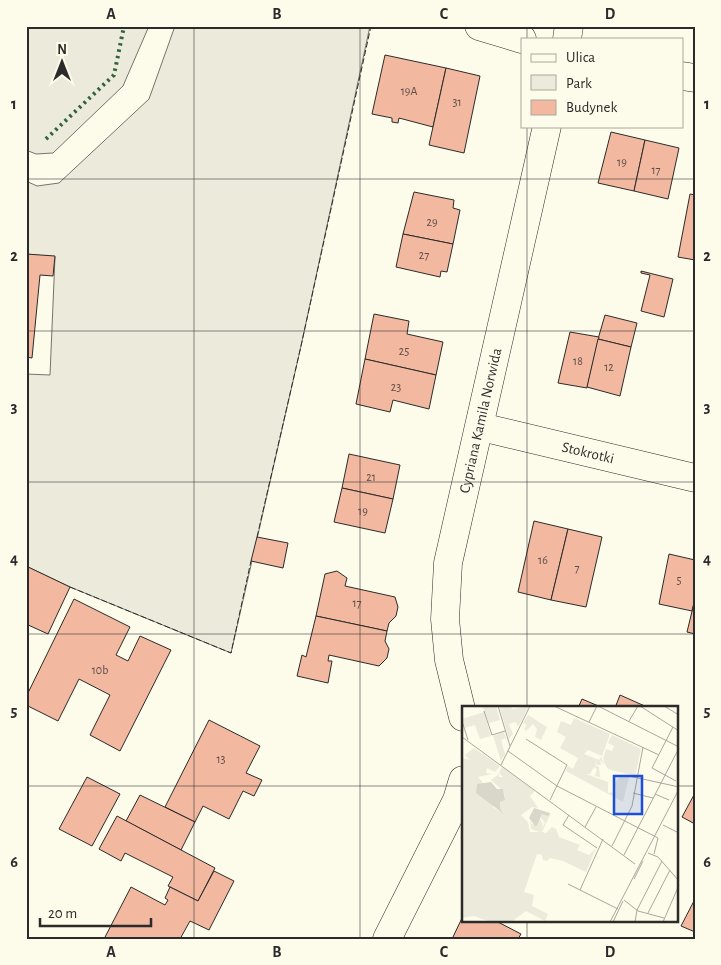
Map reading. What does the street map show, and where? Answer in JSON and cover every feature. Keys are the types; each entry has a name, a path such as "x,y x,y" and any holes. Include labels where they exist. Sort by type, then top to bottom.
{"street":[{"path":"479,26 521,39"},
{"name":"Cypriana Kamila Norwida","path":"462,709 449,660 445,619 448,563 547,128"},
{"name":"Stokrotki","path":"480,427 695,478"},
{"path":"388,939 457,800 462,786"}],"green space":[{"path":"26,26 149,26 123,86 53,153 36,154 26,150"},
{"path":"175,26 370,26 301,346 231,653 70,587 26,566 26,374 50,375 55,257 26,254 26,181 37,186 59,183 149,99"}],"building":[{"path":"385,55 446,68 433,127 399,118 398,123 392,122 392,118 372,114"},
{"path":"446,68 480,76 464,153 429,145"},
{"path":"611,132 645,140 634,191 598,183"},
{"path":"645,140 679,148 668,199 634,191"},
{"path":"414,192 454,200 453,208 460,210 453,244 403,234"},
{"path":"690,194 695,195 695,260 678,257"},
{"path":"403,234 453,244 447,272 441,271 440,277 396,267"},
{"path":"26,254 55,256 53,276 40,275 32,358 26,357"},
{"path":"641,271 673,279 664,317 641,311 650,275 641,273"},
{"path":"374,314 409,321 407,334 443,342 436,375 365,359"},
{"path":"605,315 637,323 631,347 598,339"},
{"path":"570,332 599,337 587,388 558,383"},
{"path":"598,339 631,347 620,396 587,387"},
{"path":"365,359 436,375 429,409 393,400 390,412 356,404"},
{"path":"349,454 400,465 393,499 342,488"},
{"path":"342,488 393,499 385,533 334,522"},
{"path":"534,521 568,529 551,600 518,592"},
{"path":"568,529 602,537 586,607 551,600"},
{"path":"257,537 288,543 283,568 251,561"},
{"path":"669,554 695,560 695,599 692,611 659,604"},
{"path":"26,566 70,587 48,634 26,624"},
{"path":"337,571 347,578 345,586 395,597 398,607 396,616 389,623 387,631 316,616 325,574"},
{"path":"74,599 130,627 116,655 128,661 140,636 171,650 120,751 90,735 110,695 79,679 58,721 26,705 26,697"},
{"path":"695,599 695,634 687,632"},
{"path":"316,616 387,631 385,641 389,649 387,658 379,666 329,655 328,661 332,661 328,683 297,676 302,655 306,657"},
{"path":"620,695 645,706 616,706"},
{"path":"582,699 598,706 579,706"},
{"path":"209,720 260,746 246,773 262,780 254,796 243,791 229,819 203,806 195,822 165,807"},
{"path":"87,777 120,794 92,846 59,829"},
{"path":"695,793 695,824 682,817"},
{"path":"140,795 195,822 181,850 126,821"},
{"path":"117,816 215,868 198,901 168,886 173,877 125,853 121,861 99,849"},
{"path":"214,871 234,881 209,930 190,921 180,939 104,939 131,887 165,905 168,900 165,898 170,887 198,901"},
{"path":"695,899 695,932 681,926"},
{"path":"462,918 462,922 498,922 521,934 518,939 452,939"}],"hedge":[{"path":"46,139 114,75 124,26"}],"fence":[{"path":"257,537 371,26"},
{"path":"70,587 231,653 251,561"}]}
